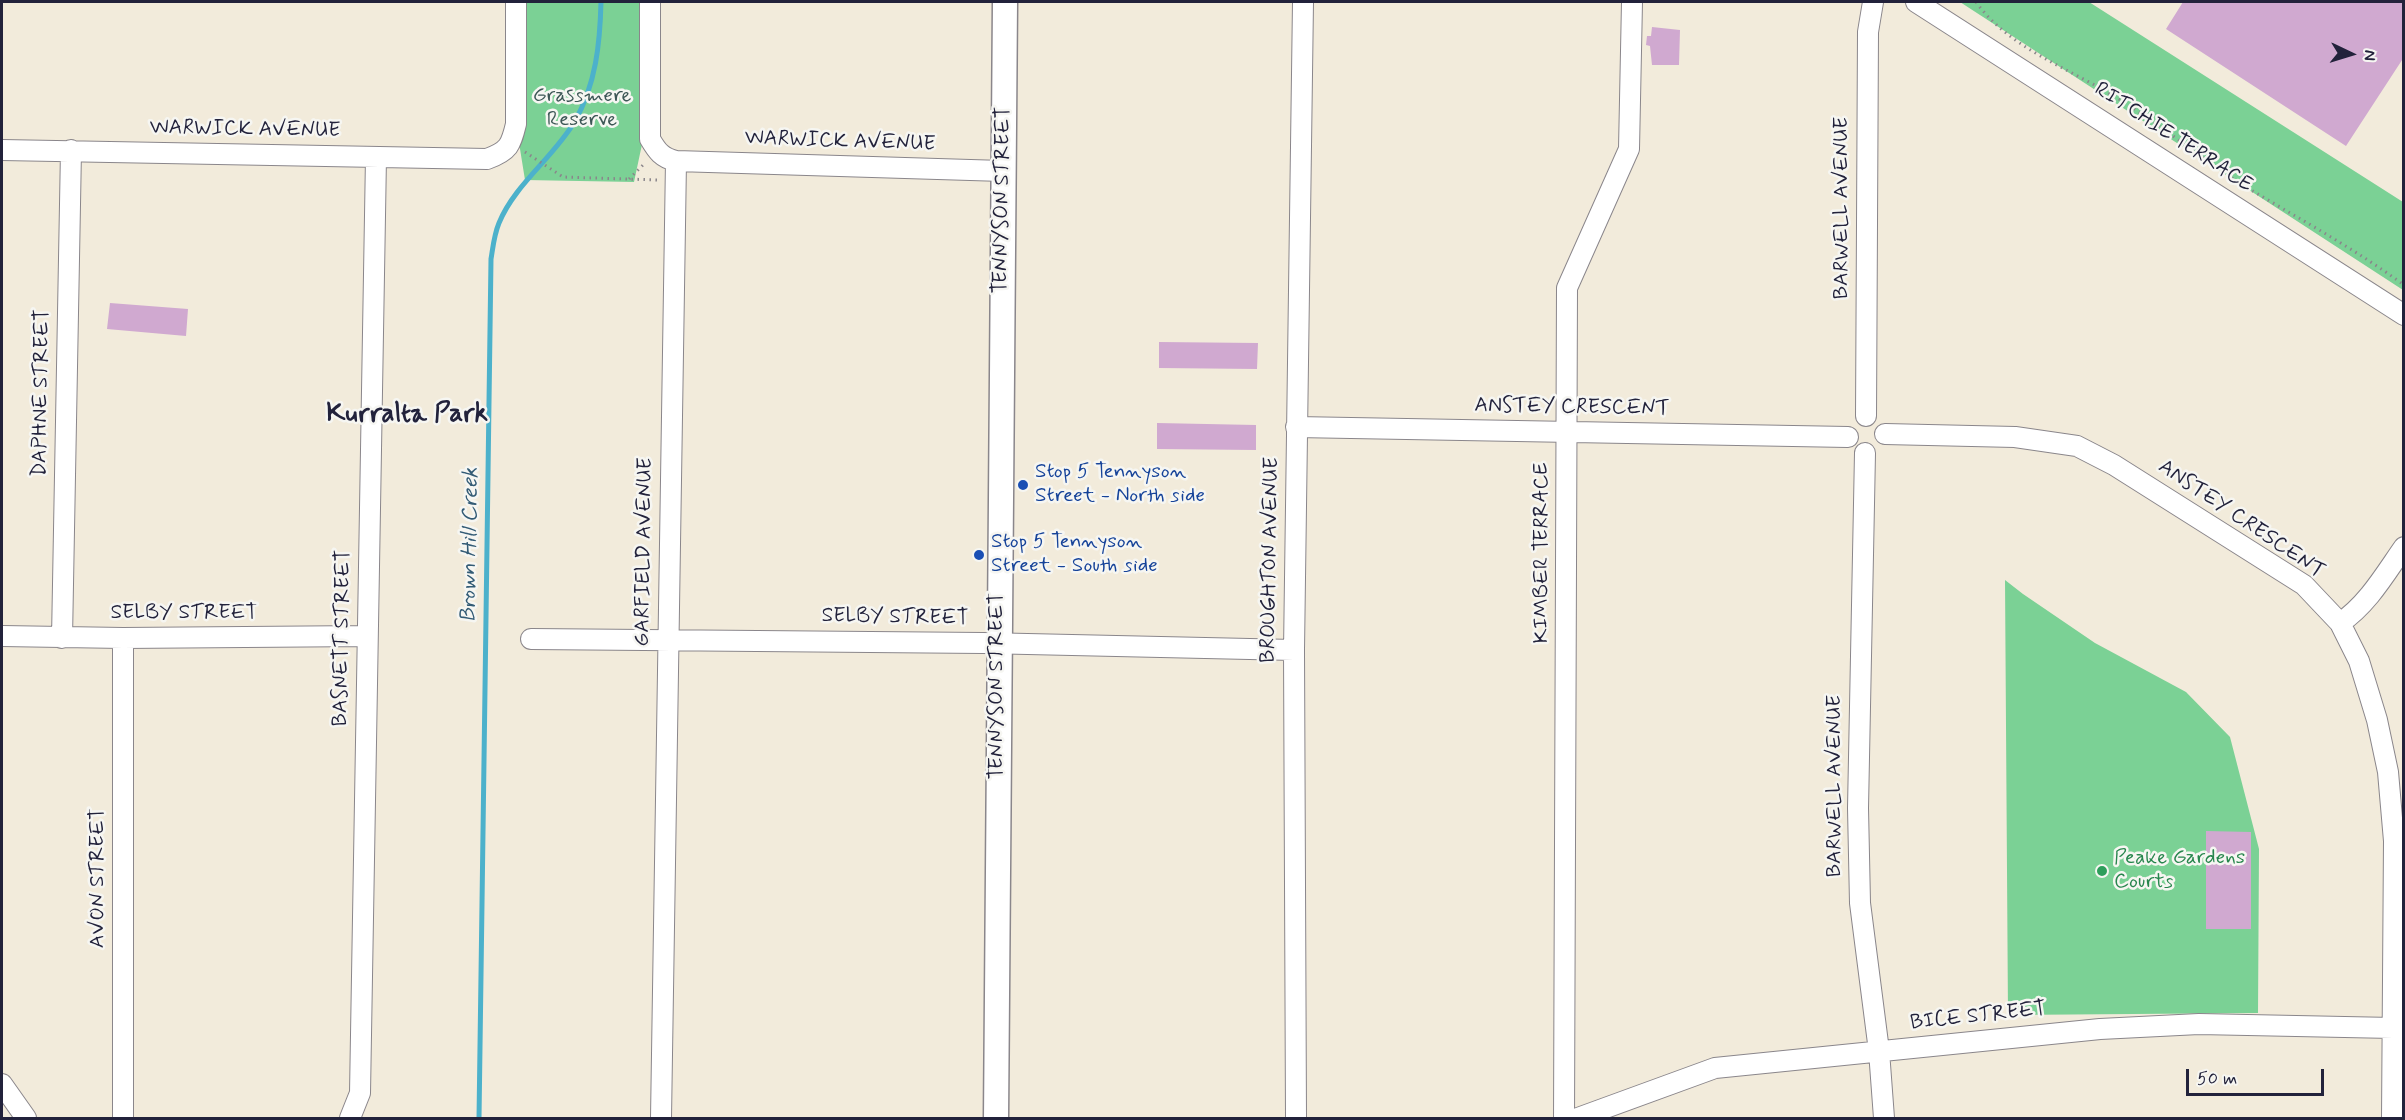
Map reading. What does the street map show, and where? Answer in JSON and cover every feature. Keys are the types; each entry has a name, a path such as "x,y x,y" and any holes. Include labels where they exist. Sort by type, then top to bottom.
{"street":[{"name":"WARWICK AVENUE","path":"2,150 487,159 502,154 512,143 516,124 516,2"},
{"path":"650,2 650,139 657,151 676,171"},
{"name":"TENNYSON STREET","path":"996,1119 1005,2"},
{"name":"BROUGHTON AVENUE","path":"1296,1119 1294,650 1303,2"},
{"name":"KIMBER TERRACE","path":"1564,1119 1567,288 1629,149 1632,2"},
{"name":"BARWELL AVENUE","path":"1866,416 1868,32 1873,2"},
{"name":"RITCHIE TERRACE","path":"1916,2 2403,315"},
{"name":"DAPHNE STREET","path":"62,638 71,150"},
{"name":"BASNETT STREET","path":"350,1119 360,1093 376,157"},
{"name":"WARWICK AVENUE","path":"676,171 1003,171"},
{"name":"GARFIELD AVENUE","path":"661,1119 676,171"},
{"path":"1866,416 1881,423 1885,434 1882,445 1865,453 1854,448 1848,437 1848,431 1854,420 1866,416"},
{"name":"ANSTEY CRESCENT","path":"1296,427 1848,437"},
{"name":"ANSTEY CRESCENT","path":"1885,434 2015,437 2077,446 2114,465 2304,585 2340,623 2359,661 2377,720 2388,772 2394,840 2398,988 2393,1028 2392,1119"},
{"name":"BARWELL AVENUE","path":"1865,453 1858,808 1860,891 1879,1051 1884,1119"},
{"path":"2340,623 2355,613 2366,601 2403,547"},
{"name":"SELBY STREET","path":"2,636 62,638 367,636"},
{"name":"AVON STREET","path":"123,638 123,1119"},
{"name":"SELBY STREET","path":"531,639 999,643 1294,650"},
{"name":"BICE STREET","path":"1578,1119 1714,1068 2100,1029 2199,1024 2393,1028"},
{"path":"2,1084 26,1119"}],"path":[{"path":"1976,2 1998,28 2016,41 2118,99 2230,177 2368,260 2403,285"},
{"path":"534,157 563,177 629,179 676,171"},
{"path":"629,179 648,160"}],"green space":[{"name":"Grassmere Reserve","path":"517,2 650,2 648,116 634,182 525,180 516,124"},
{"path":"1960,2 2089,2 2403,202 2403,290"},
{"path":"2005,580 2095,643 2186,692 2230,737 2259,849 2258,1013 2008,1015"}],"building":[{"path":"2183,2 2404,2 2404,57 2346,146 2166,29"},
{"path":"1652,27 1680,30 1679,65 1652,65 1650,46 1646,45 1647,36 1651,36"},
{"path":"110,303 188,309 186,336 107,329"},
{"path":"1159,342 1258,343 1257,369 1159,368"},
{"path":"1157,423 1256,425 1256,450 1157,449"},
{"path":"2206,831 2251,832 2251,929 2206,929"}],"waterway":[{"name":"Brown Hill Creek","path":"479,1118 491,259 496,232 506,209 525,183 557,147 575,121 588,93 595,63 601,2"}],"place":[{"name":"Stop 5 Tennyson Street - North side","path":"1023,485"},
{"name":"Stop 5 Tennyson Street - South side","path":"979,555"},
{"name":"Peake Gardens Courts","path":"2102,871"}],"district":[{"name":"Kurralta Park","path":"407,415"}]}
